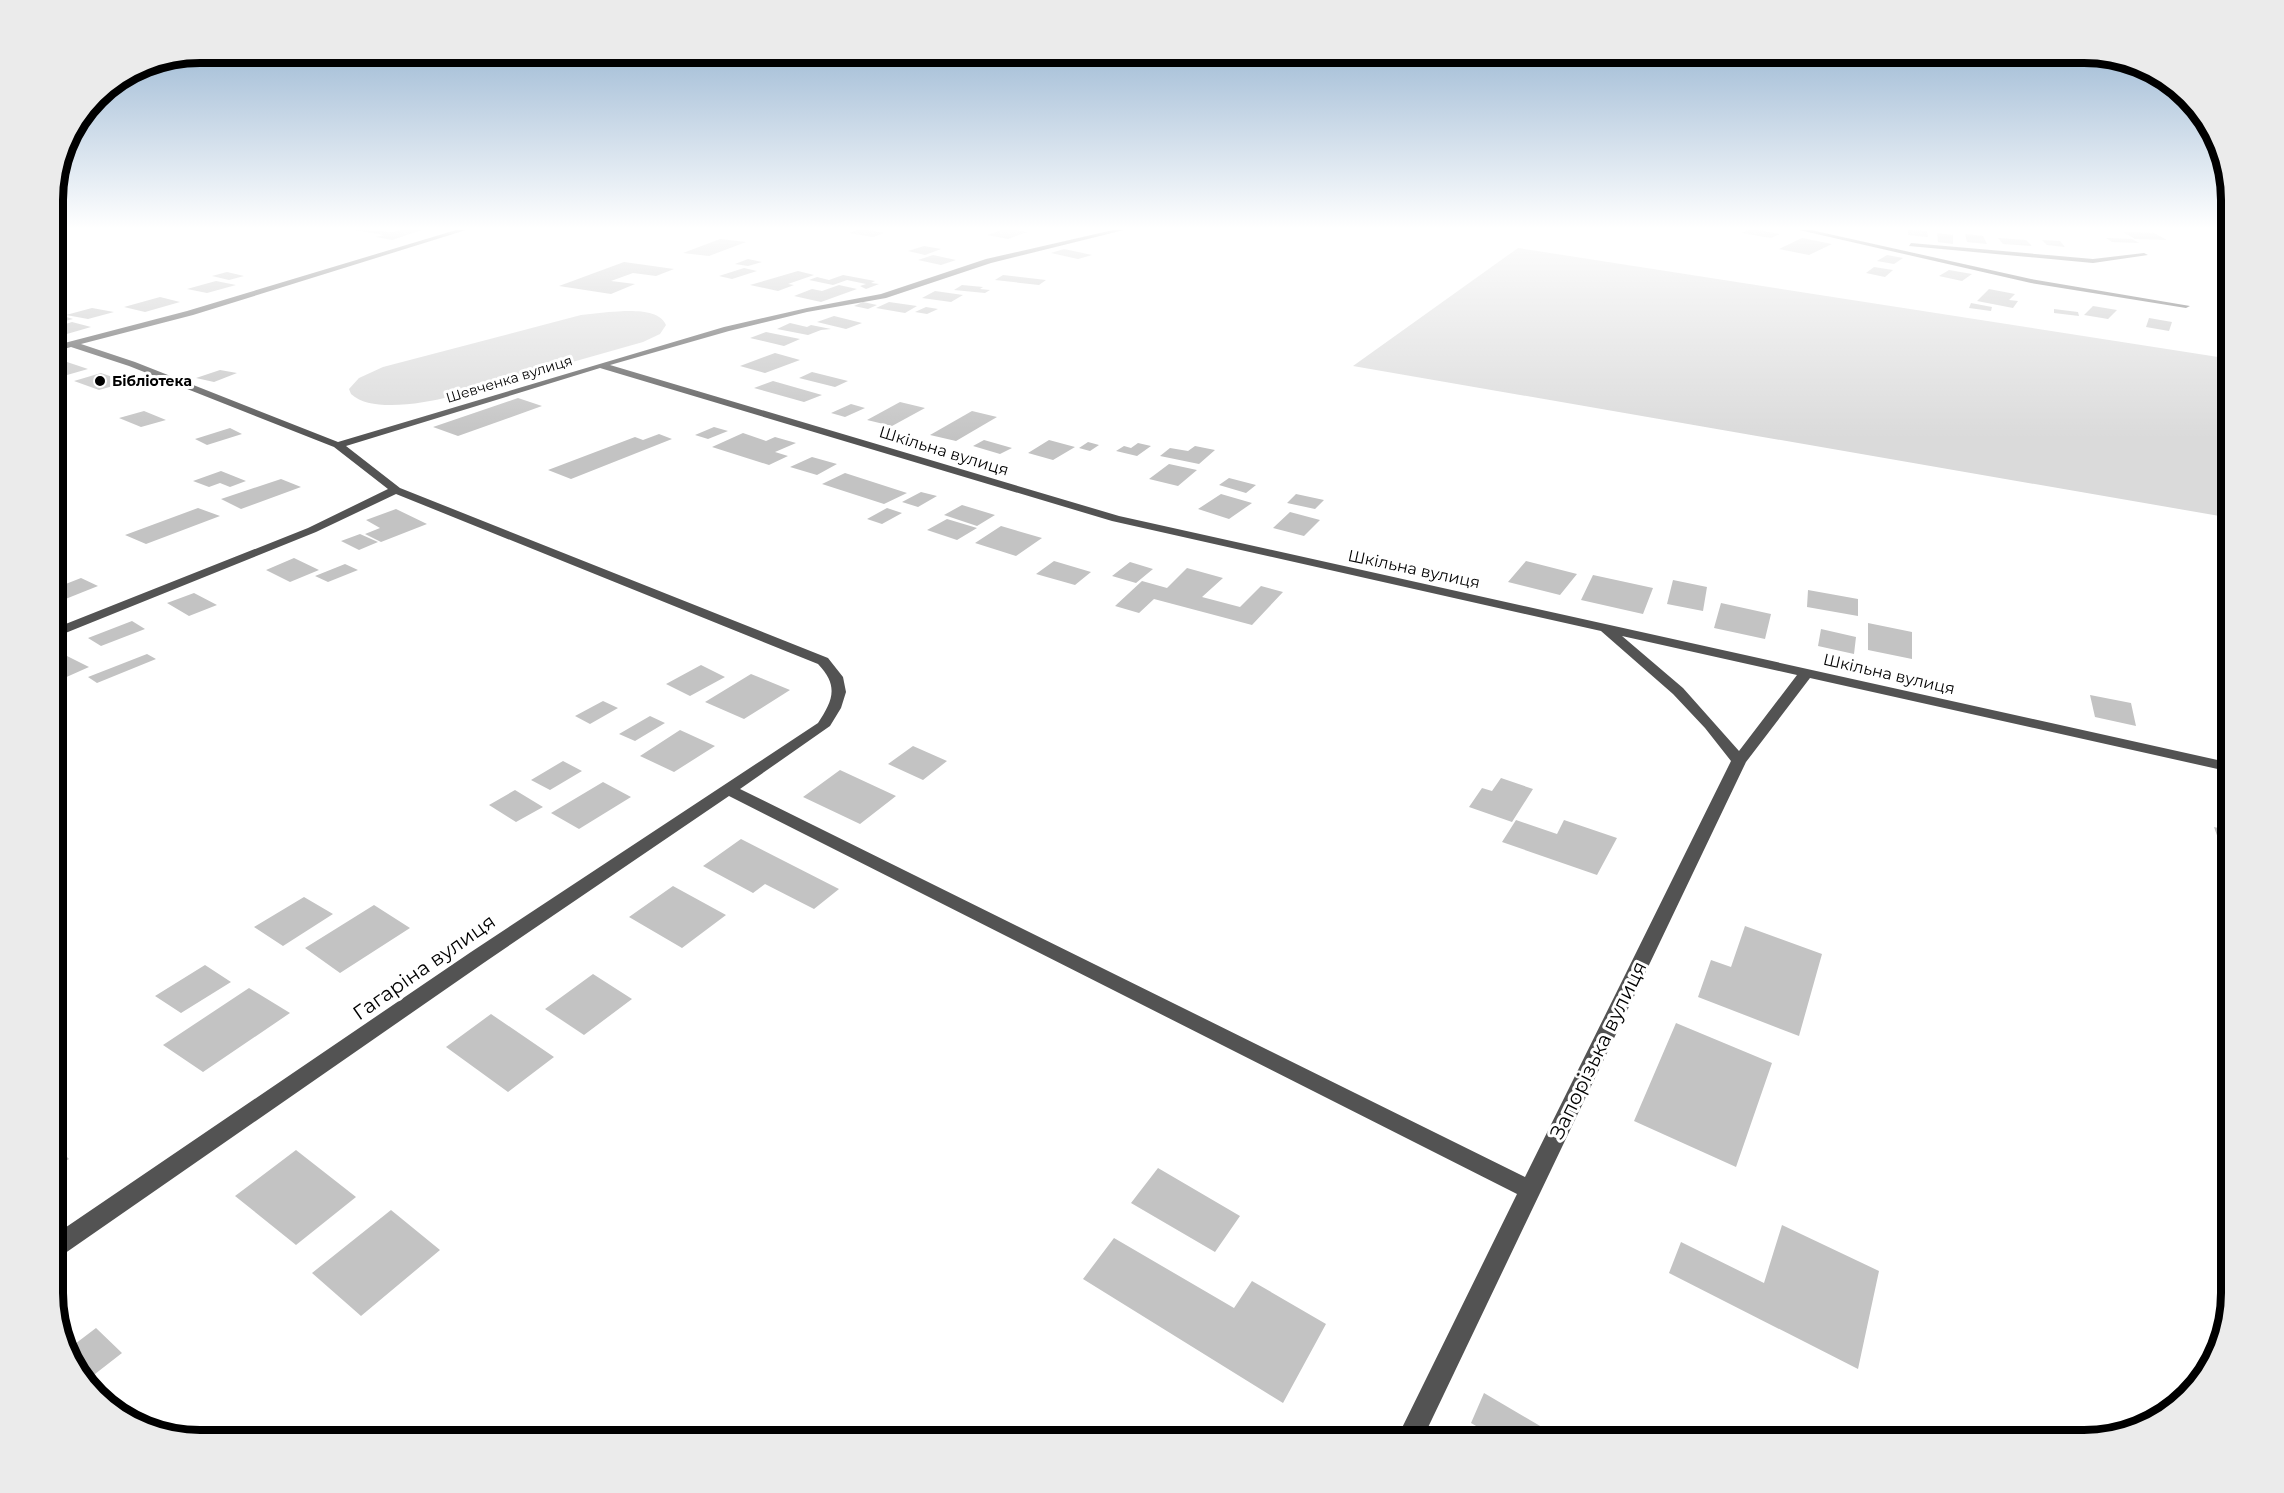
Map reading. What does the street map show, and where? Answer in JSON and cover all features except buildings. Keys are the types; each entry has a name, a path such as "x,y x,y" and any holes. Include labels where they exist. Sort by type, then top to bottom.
{"street":[{"path":"63,346 234,300"},
{"name":"Шевченка вулиця","path":"338,445 600,365 739,326 863,300"},
{"path":"2147,300 2186,306"},
{"path":"63,630 312,530 396,490 338,445 132,364 72,344"},
{"name":"Шкільна вулиця","path":"600,365 1116,519 2221,766"},
{"name":"Гагаріна вулиця","path":"63,1242 478,957 823,726 836,707 839,688 836,674 823,661 396,490"},
{"path":"1602,628 1653,666 1719,733 1739,761"},
{"name":"Запорізька вулиця","path":"1414,1430 1739,761 1807,672"},
{"path":"728,789 1530,1190"}],"shaded area":[{"path":"1446,300 1850,300 2221,357 2221,516 1353,366"},
{"path":"609,312 649,313 662,319 666,325 660,334 643,342 449,397 412,404 384,405 360,400 351,394 349,389 359,378 383,367 581,315"}],"place":[{"name":"Бібліотека","path":"100,381"}]}
